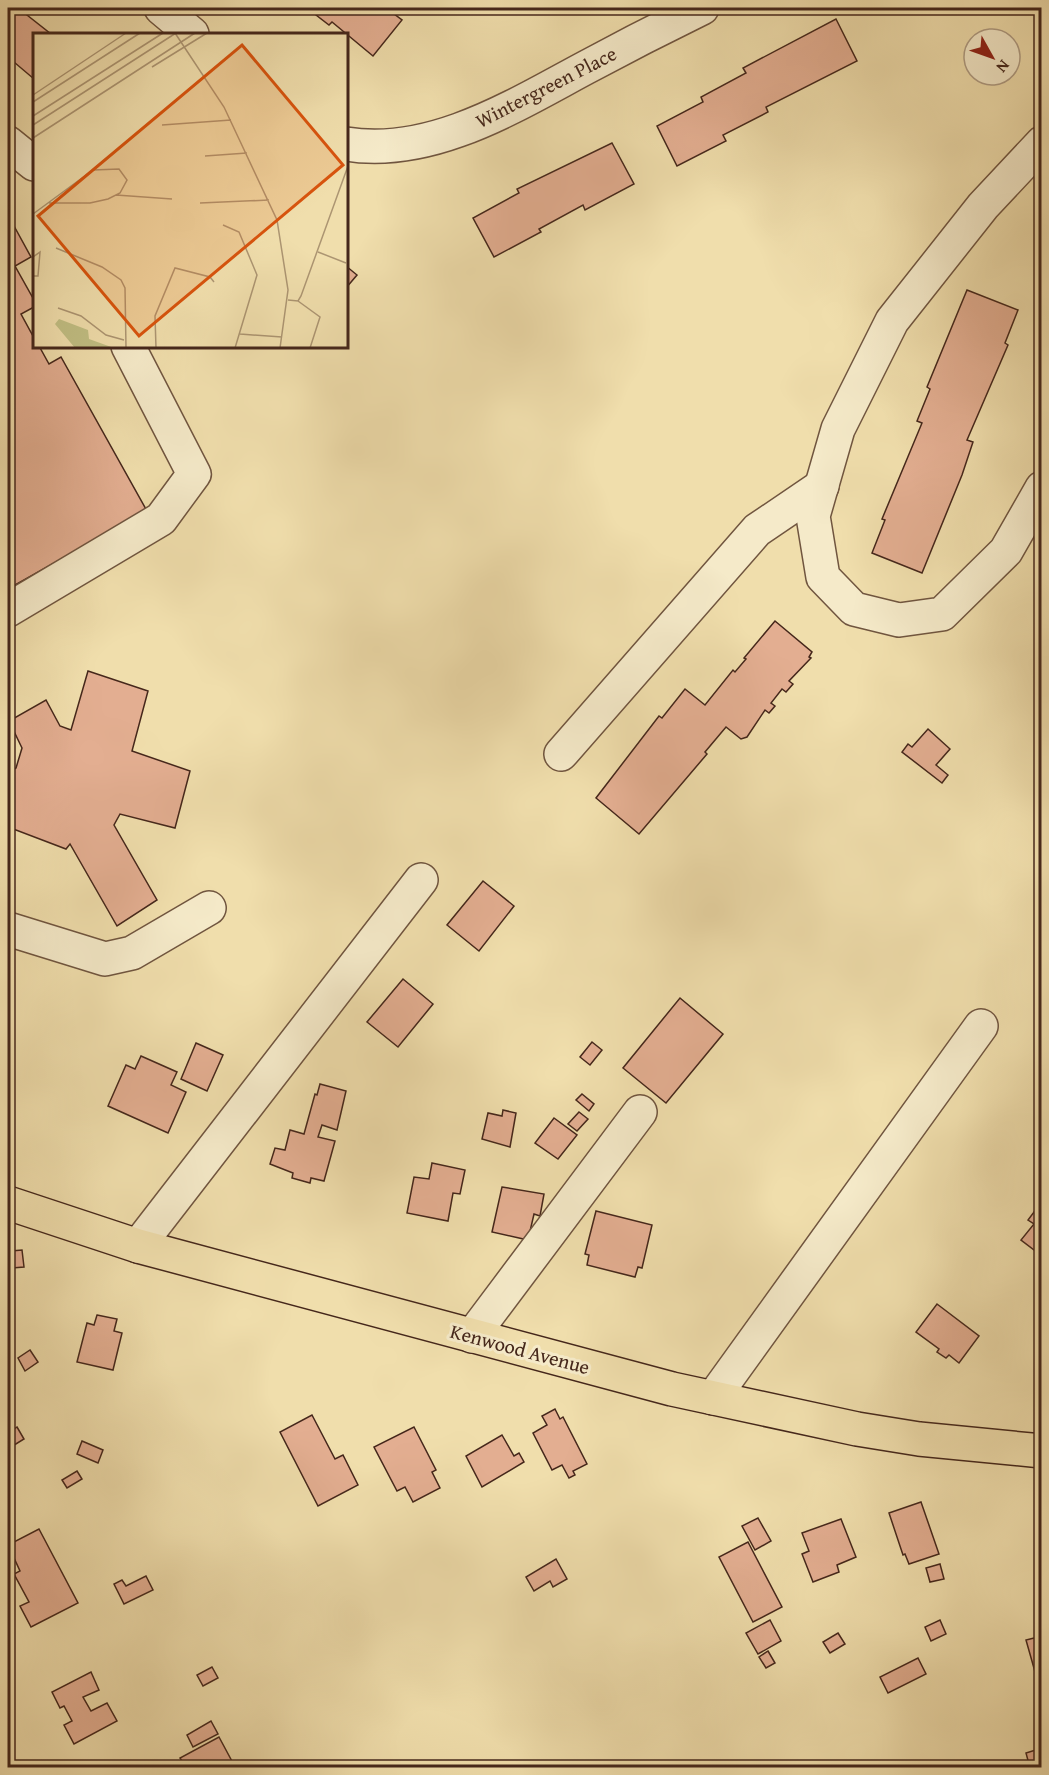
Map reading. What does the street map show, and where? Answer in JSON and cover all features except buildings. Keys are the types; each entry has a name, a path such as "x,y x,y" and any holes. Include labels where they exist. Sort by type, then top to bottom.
{"main road":[{"name":"Kenwood Avenue","path":"8,1203 138,1246 713,1398 919,1439 1041,1451"}],"street":[{"path":"161,8 191,33"},
{"name":"Wintergreen Place","path":"348,144 368,148 408,143 462,129 515,106 702,8"},
{"path":"8,143 33,163"},
{"path":"1041,143 983,206 892,321 838,429 813,516 823,577 854,609 899,620 942,614 1006,551 1041,488"},
{"path":"8,610 161,519 194,474 129,348"},
{"path":"561,754 757,530 822,486"},
{"path":"138,1246 420,880"},
{"path":"8,929 105,959 132,953 209,908"},
{"path":"713,1398 981,1026"},
{"path":"472,1336 640,1112"}]}
